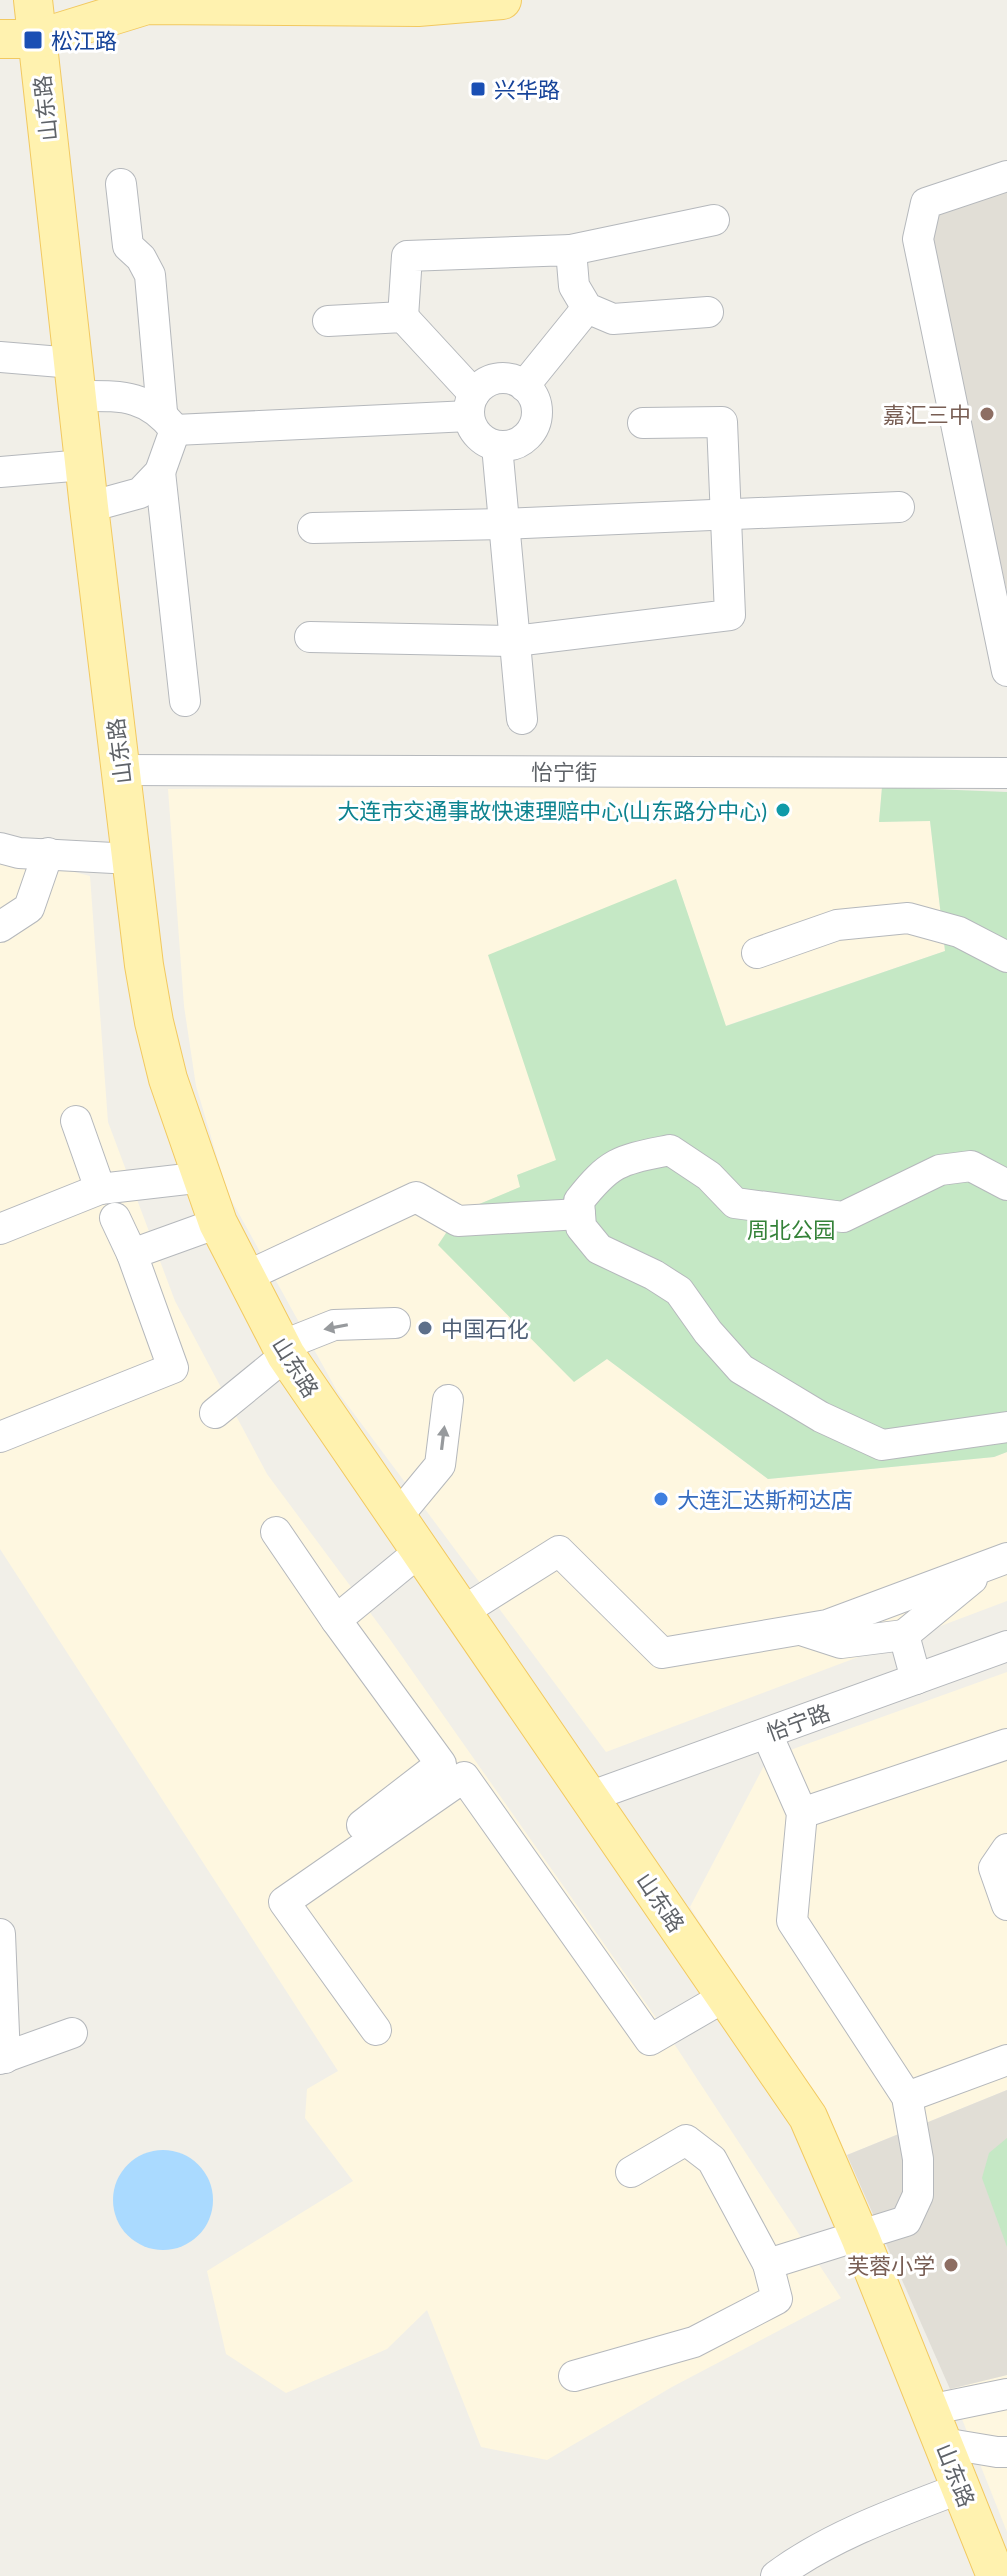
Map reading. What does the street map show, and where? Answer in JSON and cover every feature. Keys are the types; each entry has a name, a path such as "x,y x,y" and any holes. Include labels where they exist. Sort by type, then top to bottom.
{"main road":[{"name":"山东路","path":"33,0 84,465 154,1022 168,1079 218,1223 283,1351 808,2117 860,2237 996,2576"},
{"path":"0,39 37,39 147,5 418,7 502,0"}],"street":[{"path":"1007,176 926,203 918,239 1007,671"},
{"path":"121,184 128,246 141,258 150,275 168,421 160,472 185,701"},
{"path":"0,357 127,396 168,421 472,405 492,381 503,379 524,386 536,405 534,427 518,443 497,446 478,436 472,405 403,317 407,256 571,250 714,220"},
{"path":"571,250 574,286 587,308 613,319 708,312"},
{"path":"524,386 587,308"},
{"path":"328,321 403,317"},
{"path":"310,637 515,641 730,615 722,422 643,423"},
{"path":"497,446 522,719"},
{"path":"0,472 84,465"},
{"path":"89,507 140,493 160,472"},
{"path":"313,528 504,524 899,507"},
{"name":"怡宁街","path":"121,770 1007,773"},
{"path":"0,848 19,853 132,859"},
{"path":"0,927 29,908 48,853"},
{"path":"757,953 837,925 908,918 959,932 1007,957"},
{"path":"76,1121 100,1189"},
{"path":"1007,1185 971,1166 940,1170 843,1217 735,1203 709,1176 670,1150 628,1158 600,1174 579,1201 581,1227 599,1249 679,1291 708,1332 741,1369 821,1417 882,1445 1007,1427"},
{"path":"0,1229 100,1189 204,1177"},
{"path":"245,1277 416,1197 458,1221 580,1214"},
{"path":"0,1437 173,1368 132,1254 115,1218"},
{"path":"132,1254 218,1223"},
{"path":"215,1413 283,1351 334,1325 395,1323"},
{"path":"397,1517 440,1465 448,1400"},
{"path":"276,1532 441,1764 300,1873"},
{"path":"336,1620 420,1551"},
{"path":"462,1612 559,1551 662,1653 827,1625 999,1561"},
{"path":"801,1630 841,1643 904,1635 999,1561"},
{"path":"904,1635 916,1679"},
{"name":"怡宁路","path":"589,1797 1007,1646"},
{"path":"767,1734 802,1813 792,1921 907,2097 918,2159 918,2195 906,2221 768,2264"},
{"path":"802,1813 1007,1744"},
{"path":"376,2030 284,1902 464,1777 650,2040 726,1996"},
{"path":"1007,1849 994,1868 1007,1905"},
{"path":"0,1934 2,2059 72,2033"},
{"path":"907,2097 1007,2060"},
{"path":"574,2376 694,2342 777,2299 768,2264 712,2160 686,2140 631,2172"},
{"path":"936,2426 1007,2394"},
{"path":"936,2426 997,2452 1007,2452"},
{"path":"776,2576 801,2558 906,2509 961,2488"}],"shaded area":[{"name":"嘉汇三中","path":"1007,184 1007,592 927,236 933,209"},
{"path":"882,787 879,822 930,820 945,951 725,1026 676,879 557,1160 517,1175 521,1187 460,1212 607,1359 768,1479 994,1457 1007,1452 1007,1601 606,1752 337,1391 228,1194 196,1086 184,1006 168,789"},
{"path":"0,853 90,876 108,1122 175,1301 267,1474 389,1638 671,2039 841,2298 672,2387 547,2460 481,2447 427,2310 387,2349 286,2393 226,2354 207,2271 353,2181 305,2118 307,2089 338,2071 0,1549"},
{"path":"1007,1672 1007,2090 847,2155 690,1907 768,1758"},
{"name":"芙蓉小学","path":"1007,2090 1007,2375 950,2389 847,2155"},
{"path":"1007,2375 1007,2532 950,2389"}],"green space":[{"name":"周北公园","path":"882,787 1007,792 1007,1452 994,1457 768,1479 607,1359 574,1382 438,1245 460,1212 520,1187 517,1175 556,1160 488,955 676,879 726,1026 945,951 930,821 879,822"},
{"path":"1007,2138 1007,2247 982,2178 989,2153"}],"water":[{"path":"163,2150 182,2153 199,2164 210,2181 213,2200 210,2219 199,2236 182,2247 163,2250 144,2247 127,2236 116,2219 113,2200 116,2181 127,2164 144,2153"}],"place":[{"name":"松江路","path":"33,40"},
{"name":"兴华路","path":"478,89"},
{"name":"嘉汇三中","path":"987,414"},
{"name":"大连市交通事故快速理赔中心(山东路分中心)","path":"783,810"},
{"name":"中国石化","path":"425,1328"},
{"name":"大连汇达斯柯达店","path":"661,1499"},
{"name":"芙蓉小学","path":"951,2265"}]}
